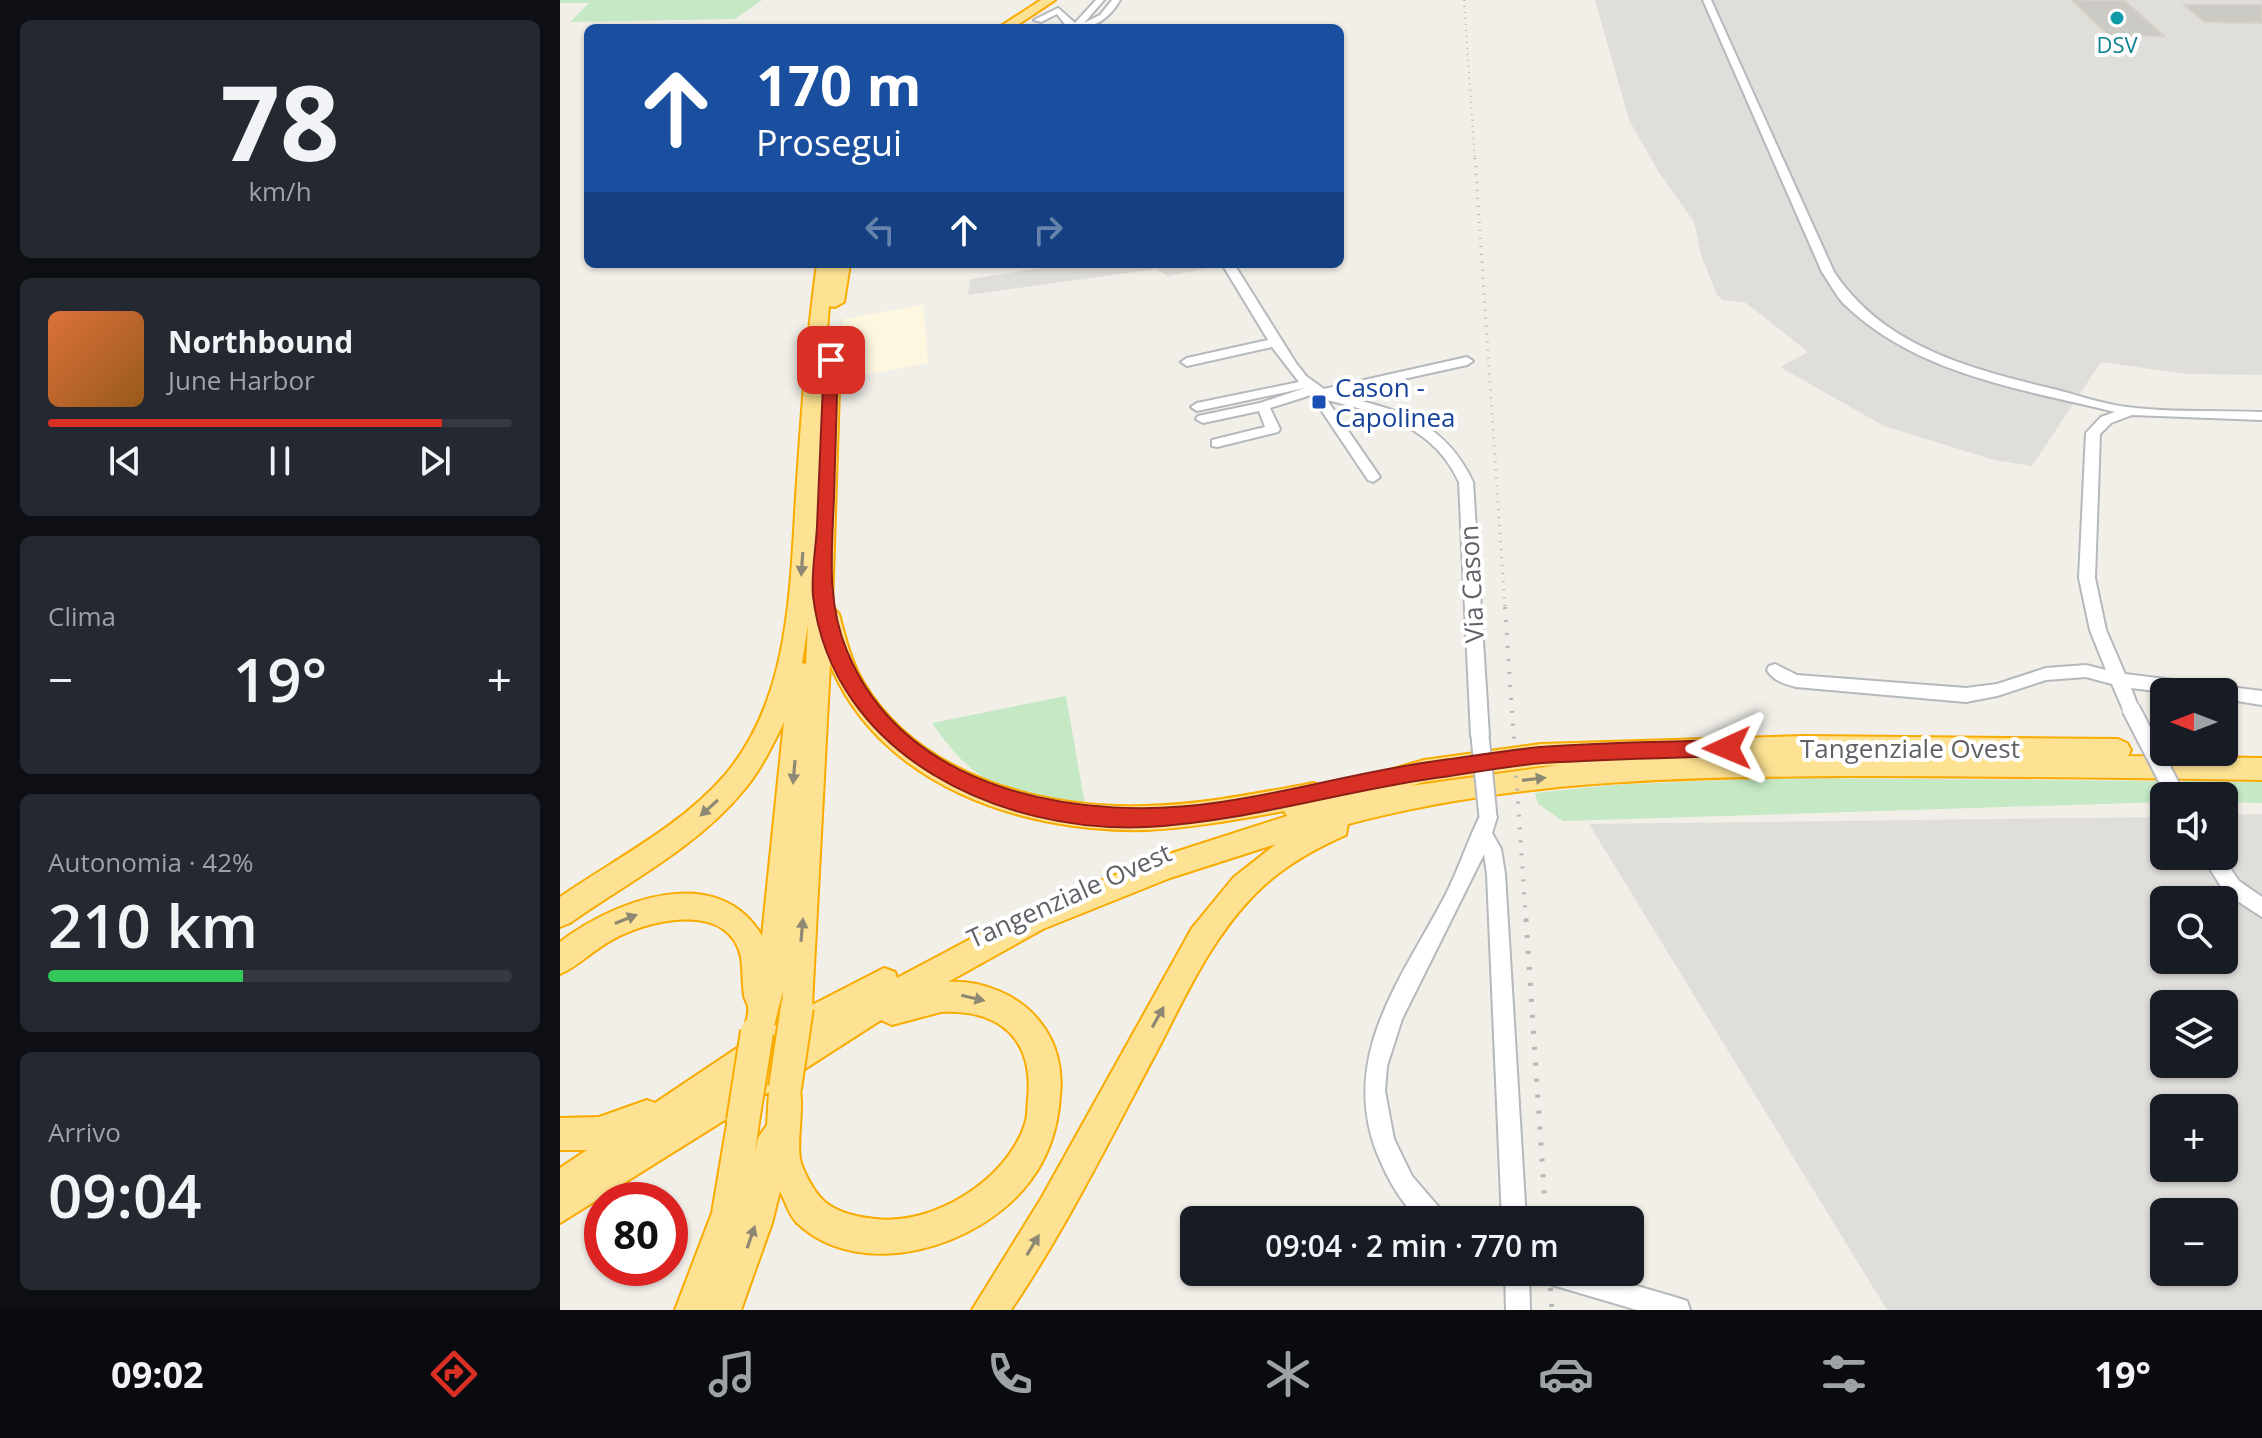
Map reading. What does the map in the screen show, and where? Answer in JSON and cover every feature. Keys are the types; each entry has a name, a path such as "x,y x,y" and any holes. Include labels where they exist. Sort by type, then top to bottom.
{"highway":[{"path":"1010,24 1049,0"},
{"path":"1021,24 1060,0"},
{"path":"560,914 680,832 717,801 741,774 767,734 783,696 798,622 815,353 825,268"},
{"path":"723,1310 755,1223 785,1088 797,1007 809,861 833,332 841,268"},
{"path":"822,595 843,666 859,696 881,723 919,757 943,773 1000,797 1070,814 1143,818 1220,811 1383,781"},
{"path":"693,1310 729,1213 758,1026 772,975 781,906 801,666 802,641 798,622"},
{"name":"Tangenziale Ovest","path":"567,1199 703,1088 755,1054 881,983 1066,892 1161,853 1383,781 1424,771 1541,755 1608,751 1804,747 2150,751"},
{"path":"2238,753 2262,753"},
{"name":"Tangenziale Ovest","path":"567,1199 820,1040 964,956 1033,920 1093,894 1294,826 1391,801 1468,787 1610,770 1677,766 1982,765 2262,769"},
{"name":"Tangenziale Ovest","path":"990,1310 1061,1196 1189,960 1242,887 1279,856 1319,834 1429,796"},
{"path":"560,960 601,930 660,908 692,906 721,913 741,929 753,948 758,1026"},
{"path":"785,1088 784,1163 791,1189 804,1215 819,1235 842,1249 867,1256 895,1255 949,1238 1003,1196 1022,1169 1036,1140 1045,1111 1045,1072 1041,1051 1032,1035 1000,1007 977,997 940,995 873,1016 820,1040"},
{"path":"560,1134 599,1133 633,1123 703,1088"}],"street":[{"path":"1079,24 1100,0"},
{"path":"1087,24 1095,22 1116,0"},
{"path":"1707,0 1821,259 1845,298 1877,326 1935,358 1978,374 2074,399 2134,412 2262,413"},
{"path":"1038,20 1058,10 1069,24"},
{"path":"1231,268 1277,342 1322,394 1373,477"},
{"path":"1187,362 1277,342"},
{"name":"Via Cason","path":"1467,361 1322,394 1263,406 1200,413 1322,394 1412,423 1448,446 1458,460 1466,482 1485,826 1496,874 1513,1206"},
{"path":"2074,399 2091,415 2112,417 2134,412"},
{"path":"1217,443 1273,429 1263,406"},
{"path":"2112,417 2096,427 2091,443 2087,578 2098,630 2117,679 2169,782"},
{"path":"1775,670 1796,681 1946,695 1988,693 2046,674 2071,671 2150,683"},
{"path":"2238,695 2262,698"},
{"path":"1422,1206 1408,1191 1382,1138 1376,1107 1376,1075 1381,1045 1485,826"},
{"path":"2220,870 2232,887 2262,908"},
{"path":"1516,1306 1517,1286"},
{"path":"1597,1286 1678,1310"}],"shaded area":[{"path":"1595,0 2262,0 2262,375 2186,374 2101,362 2032,466 1994,460 1884,426 1780,367 1808,352 1746,303 1723,300 1717,295 1701,255 1694,222 1658,171 1629,120"},
{"path":"1043,268 1208,268 1168,276 1156,269 968,295 970,279"},
{"path":"923,305 928,363 842,379 843,319"},
{"path":"2262,814 2262,1310 1887,1310 1589,824 2150,817 2150,870 2238,870 2238,815"}],"green space":[{"path":"560,0 762,0 735,19 570,22 589,3 560,3"},
{"path":"1066,696 1085,805 1034,796 997,785 965,763 932,723"},
{"path":"1774,778 2158,782 2150,782 2150,802 1563,821 1538,804 1535,793 1611,785"},
{"path":"2183,781 2262,782 2262,803 2238,802 2238,782"}],"building":[{"name":"DSV","path":"2072,0 2124,0 2164,36 2109,36"},
{"name":"DSV","path":"2184,5 2262,5 2262,23 2205,22"}],"railway":[{"path":"1464,0 1475,160"},
{"path":"1475,158 1505,609"},
{"path":"1505,607 1526,921"},
{"path":"1526,919 1545,1206"},
{"path":"1550,1286 1552,1310"}],"place":[{"name":"DSV","path":"2117,18"},
{"name":"Cason - Capolinea","path":"1319,402"}],"route":[{"path":"831,360 822,595 837,649 859,696 881,723 919,757 970,786 1058,812 1143,818 1220,811 1424,771 1541,755 1727,748"}]}
